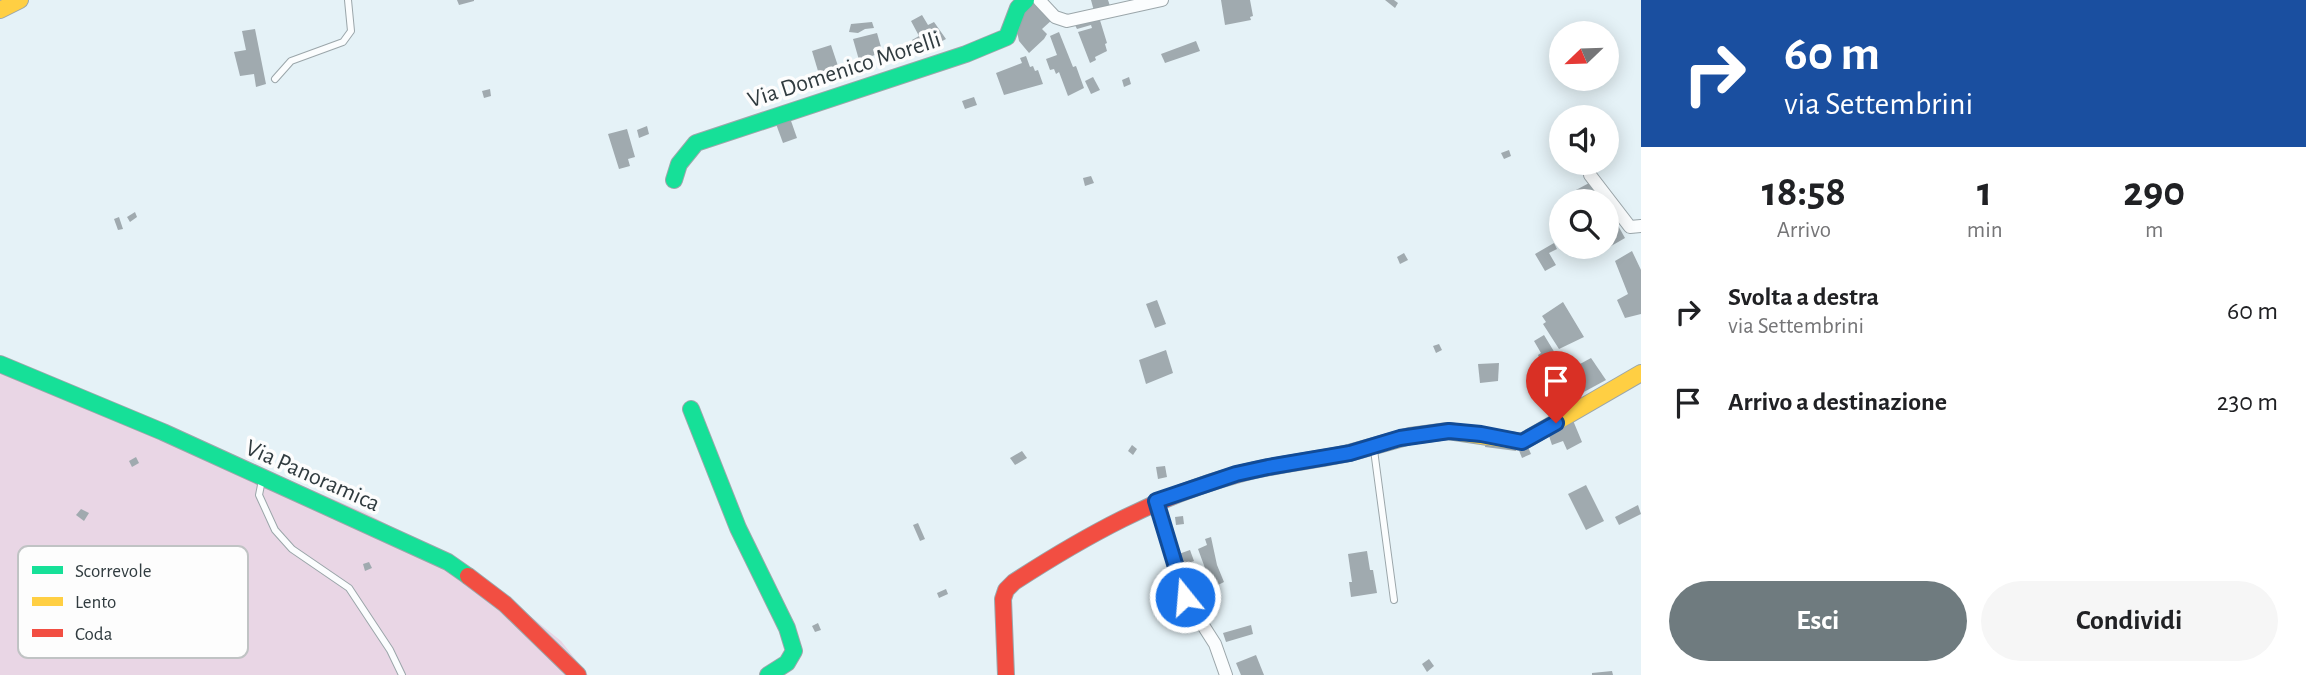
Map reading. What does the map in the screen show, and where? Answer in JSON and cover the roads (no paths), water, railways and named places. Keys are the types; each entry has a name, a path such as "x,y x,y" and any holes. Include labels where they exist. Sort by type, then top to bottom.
{"street":[{"path":"0,10 20,0"},
{"name":"Via Domenico Morelli","path":"674,180 679,164 696,143 966,54 1007,37 1018,8 1026,0"},
{"path":"1039,0 1055,17 1068,22 1162,0"},
{"path":"1590,175 1630,227 1641,226"},
{"name":"Via Panoramica","path":"0,364 150,427 448,562 505,604 578,675"},
{"path":"1006,675 1003,599 1006,590 1085,536 1156,501 1236,474 1350,453 1400,438 1449,431 1522,442 1641,373"},
{"path":"691,409 738,528 787,628 794,651 787,663 768,675"},
{"path":"1156,501 1185,597 1215,644 1226,675"}],"lane":[{"path":"275,79 291,61 343,42 351,31 348,0"},
{"path":"1373,445 1394,600"},
{"path":"262,478 259,495 275,530 292,549 349,588 390,650 402,675"}]}
